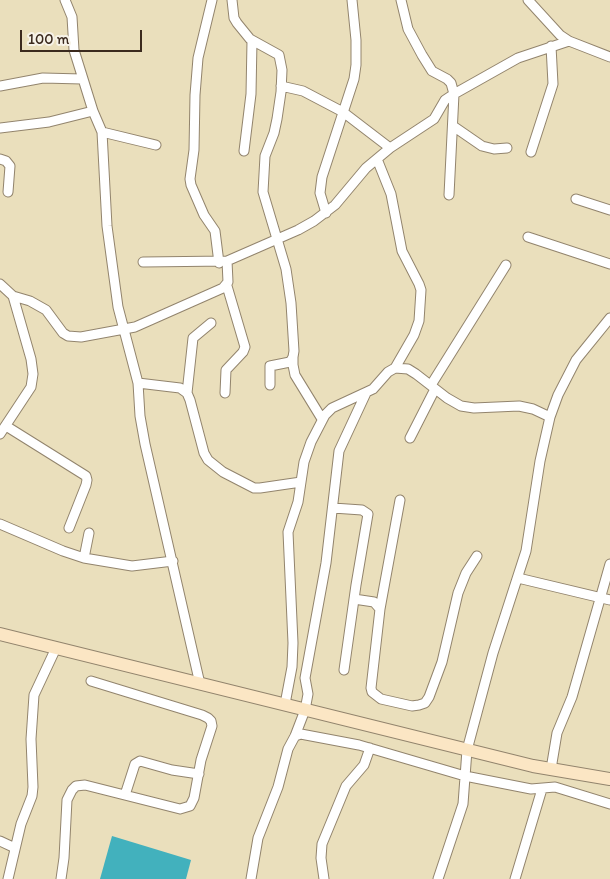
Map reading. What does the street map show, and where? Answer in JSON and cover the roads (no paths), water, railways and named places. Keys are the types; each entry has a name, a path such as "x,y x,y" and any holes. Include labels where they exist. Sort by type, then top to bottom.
{"main road":[{"path":"0,634 467,750 551,769 610,779"}],"street":[{"path":"66,0 72,17 74,50 93,112 102,132 107,226 118,306 138,382 140,416 145,444 200,684"},
{"path":"212,0 198,58 194,150 190,179 191,186 204,215 215,231 229,278 227,286 245,347 243,352 226,370 225,393"},
{"path":"232,0 234,18 246,36 279,55 282,70 281,86 274,133 265,156 262,192 278,239 288,283 295,375 322,420"},
{"path":"326,213 320,193 322,177 354,79 357,54 352,0"},
{"path":"401,0 408,29 422,55 432,71 451,83 454,94 449,195"},
{"path":"530,1 560,35 568,41 610,57"},
{"path":"244,151 251,94 252,41"},
{"path":"143,262 223,262 298,230 326,213 366,168 390,148 434,119 445,100 518,58 568,41"},
{"path":"531,152 553,84 551,46"},
{"path":"0,86 43,78 82,79"},
{"path":"281,86 303,92 343,112 390,148"},
{"path":"0,128 49,122 93,112"},
{"path":"453,126 482,146 494,149 507,148"},
{"path":"102,132 156,146"},
{"path":"0,159 6,161 10,166 8,192"},
{"path":"285,704 292,666 293,644 288,532 298,502 304,462 322,420 332,408 373,389 388,372 395,368 417,328 421,290 402,251 391,194 377,159"},
{"path":"576,199 610,210"},
{"path":"528,237 610,264"},
{"path":"410,438 433,387 506,265"},
{"path":"0,284 13,296 30,301 46,310 59,329 68,336 81,337 135,327 173,312 227,286"},
{"path":"0,434 31,386 33,374 31,359 13,296"},
{"path":"438,879 462,810 467,750 493,652 526,551 540,461 550,417 558,395 576,360 610,318"},
{"path":"211,323 193,338 187,393 204,453 213,464 254,488 301,482"},
{"path":"270,385 270,366 290,362 294,357"},
{"path":"395,368 408,370 456,404 467,407 519,406 533,409 550,417"},
{"path":"138,382 180,388 187,393"},
{"path":"261,879 251,878 258,838 280,781 288,749 305,710 308,694 305,678 326,563 339,451 366,393"},
{"path":"6,426 86,476 86,485 70,528"},
{"path":"400,500 380,609 371,688 372,692 381,699 412,706 425,703 442,662 458,593 466,573 477,556"},
{"path":"333,508 362,510 368,514 344,670"},
{"path":"0,524 84,558 132,566 173,561"},
{"path":"84,558 89,533"},
{"path":"551,769 557,733 572,697 599,597 610,564"},
{"path":"518,578 610,600"},
{"path":"354,599 374,602 380,609"},
{"path":"8,879 21,824 32,796 31,739 34,695 56,648"},
{"path":"60,879 64,858 67,800 72,790 76,786 85,785 184,809 192,803 212,726 208,718 91,682"},
{"path":"295,736 306,735 370,748 466,776 531,789 555,787 610,804"},
{"path":"324,879 321,858 322,844 346,786 364,765 370,748"},
{"path":"125,795 135,764 140,761 172,770 199,774"},
{"path":"516,879 542,789"},
{"path":"0,842 15,848"}],"water":[{"path":"112,836 191,860 186,879 100,879"}]}
